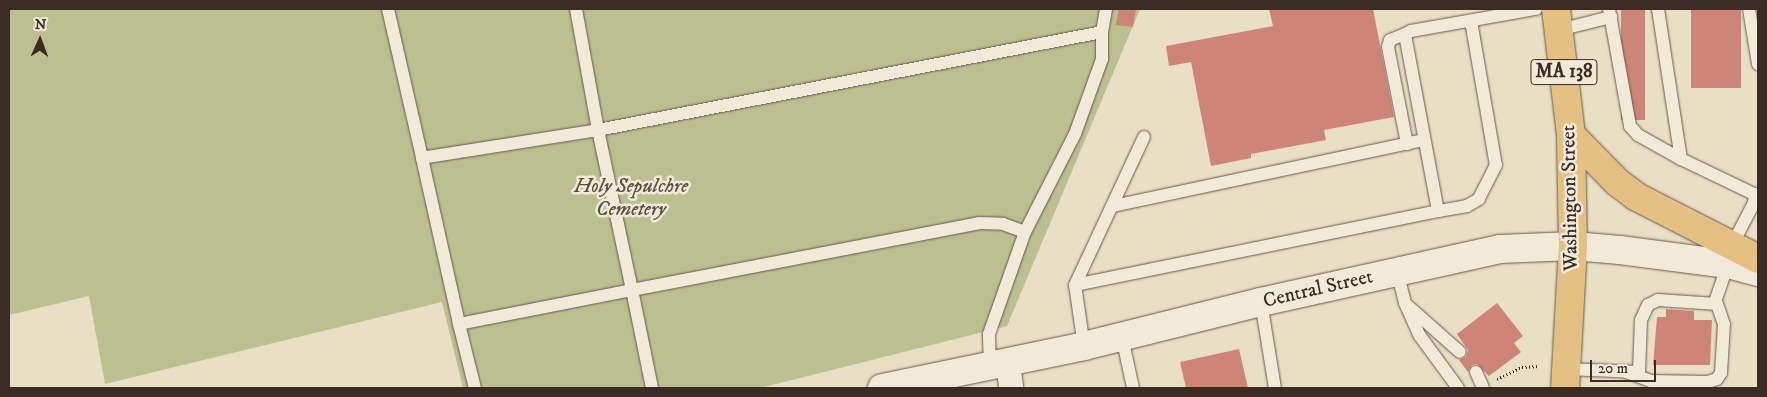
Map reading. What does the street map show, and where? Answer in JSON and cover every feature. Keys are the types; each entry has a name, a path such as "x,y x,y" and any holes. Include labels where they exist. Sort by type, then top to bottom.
{"main road":[{"name":"Washington Street","path":"1557,19 1570,135 1573,246 1566,378"},
{"path":"1570,135 1617,182 1637,197 1748,258"},
{"name":"Central Street","path":"882,388 1122,338 1261,302 1500,250 1573,246 1665,254 1748,258"}],"street":[{"path":"999,364 1011,388"}],"lane":[{"path":"388,9 475,388"},
{"path":"576,9 598,130 652,388"},
{"path":"999,364 988,334 1025,232 1075,134 1102,59 1102,32 1106,9"},
{"path":"1406,144 1388,47 1390,40 1405,34 1471,21 1498,12 1536,9"},
{"path":"1658,9 1681,158"},
{"path":"1749,9 1758,64"},
{"path":"1557,19 1610,13 1630,126 1638,135 1756,195 1748,258 1715,302"},
{"path":"1075,285 1467,206 1479,199 1496,166 1471,21"},
{"path":"422,158 598,130 1102,32"},
{"path":"1405,34 1438,211"},
{"path":"1084,346 1075,285 1144,137"},
{"path":"1113,206 1424,140"},
{"path":"459,324 979,224 1003,224 1025,232"},
{"path":"1397,271 1404,303 1420,336 1458,388"},
{"path":"1566,378 1639,372 1641,320 1648,305 1658,300 1715,302"},
{"path":"1261,302 1275,388"},
{"path":"1626,372 1651,381 1708,382 1717,379 1721,373 1724,324 1715,302"},
{"path":"1404,303 1441,332 1460,352"},
{"path":"1122,338 1133,388"},
{"path":"1476,372 1483,388"}],"path":[{"path":"1494,380 1522,367 1539,366"}],"green space":[{"name":"Holy Sepulchre Cemetery","path":"9,9 1140,9 1007,326 760,388 463,388 442,302 105,384 89,296 9,315"}],"building":[{"path":"1119,9 1136,9 1133,27 1116,25"},
{"path":"1269,9 1373,9 1394,117 1324,130 1326,140 1251,154 1251,158 1211,166 1191,62 1169,66 1166,46 1273,26"},
{"path":"1621,9 1645,9 1645,120 1621,120"},
{"path":"1691,9 1741,9 1741,88 1691,88"},
{"path":"1497,303 1523,336 1514,343 1521,352 1489,376 1477,364 1472,365 1468,372 1459,360 1466,357 1468,350 1457,334"},
{"path":"1666,309 1694,311 1694,320 1712,320 1710,365 1653,365 1657,317 1666,317"},
{"path":"1239,349 1248,388 1186,388 1180,362"}]}
